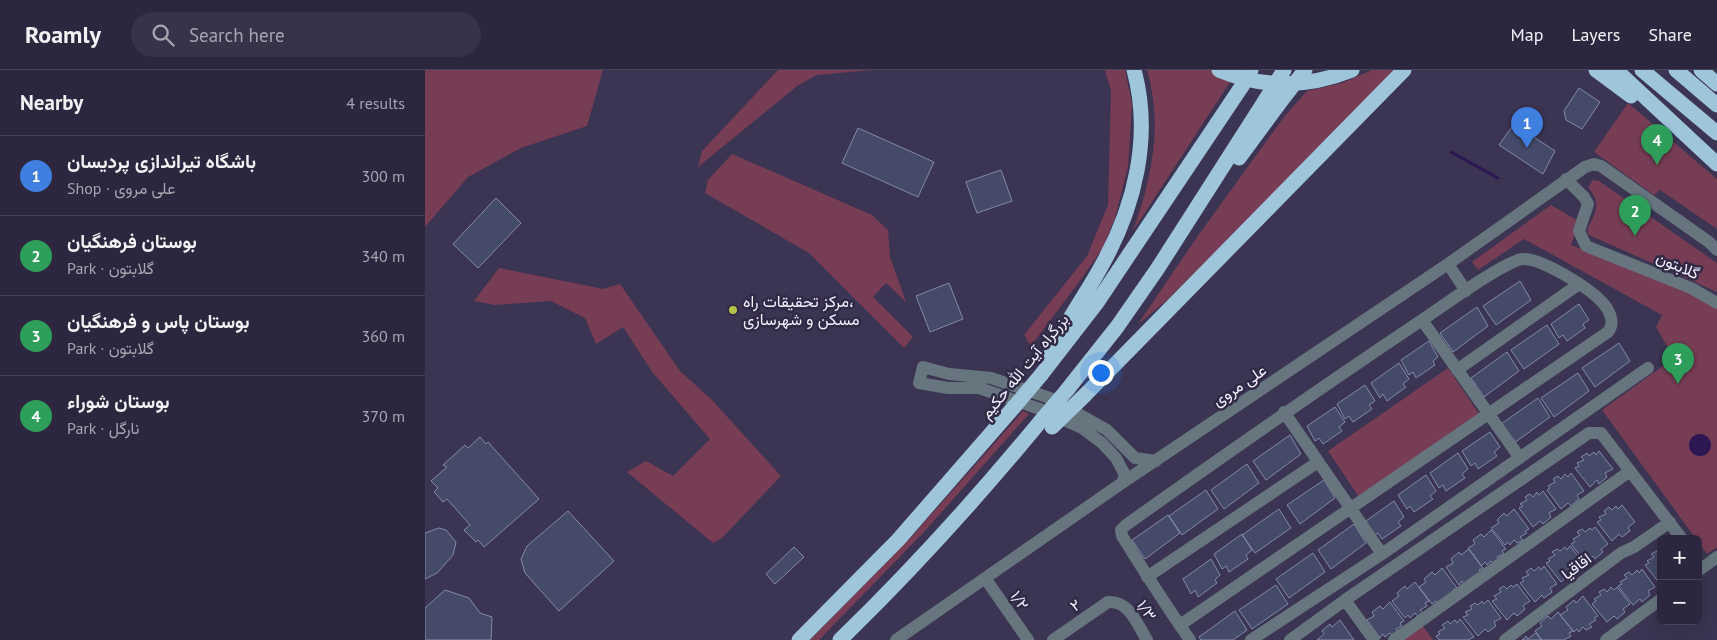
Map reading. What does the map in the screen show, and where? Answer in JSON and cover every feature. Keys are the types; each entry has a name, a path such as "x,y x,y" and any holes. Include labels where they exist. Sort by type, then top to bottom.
{"highway":[{"path":"1041,375 1063,326 1102,265 1114,242 1131,194 1137,174 1142,132 1142,111 1133,70"},
{"path":"1219,70 1258,83 1283,86 1328,78 1352,70"},
{"name":"بزرگراه آیت الله حکیم","path":"799,640 898,540 1041,375 1113,280 1251,70"},
{"path":"1272,102 1284,70"},
{"path":"1048,422 1067,390 1117,327 1272,102 1305,70"},
{"path":"840,640 881,600 995,476 1048,422 1085,395 1404,70"},
{"path":"1596,70 1680,131"},
{"path":"1616,70 1717,164"},
{"path":"1642,70 1717,133"},
{"path":"1676,70 1717,105"},
{"path":"1701,70 1717,84"}],"street":[{"name":"علی مروی","path":"896,640 1122,483 1448,264 1585,167 1594,164 1601,166 1714,245"},
{"name":"گلابتون","path":"1566,179 1584,197 1588,204 1581,224 1580,236 1586,246 1691,288 1717,303"},
{"path":"1180,625 1489,414 1611,328 1611,319 1604,304 1579,284 1547,266 1526,259 1512,263 1465,291 1284,412 1123,528 1122,536 1147,577 1190,640"},
{"path":"1448,264 1465,291"},
{"path":"1457,370 1579,284"},
{"path":"1422,320 1519,458"},
{"path":"1122,483 1125,475 1116,458 1102,443 1081,428 1041,409 979,388 948,388 919,383 923,367 949,374 991,378 1050,398 1107,430 1135,458 1156,461"},
{"path":"1251,640 1382,554 1648,368"},
{"path":"948,388 949,374"},
{"path":"1284,412 1382,554"},
{"path":"1290,640 1589,432 1601,433 1679,535"},
{"path":"1147,577 1318,462"},
{"path":"1394,640 1629,470"},
{"name":"اقاقیا","path":"1505,640 1621,552 1635,547 1670,522"},
{"path":"1702,565 1717,557"},
{"name":"۱/۲","path":"985,578 1028,640"},
{"path":"1345,600 1374,640"},
{"name":"۲","path":"1053,640 1108,602 1117,601"},
{"name":"۱/۳","path":"1117,601 1125,604 1147,640"},
{"path":"1606,640 1657,602"}],"shaded area":[{"path":"425,70 603,70 587,126 521,148 468,177 425,227"},
{"path":"778,70 872,70 817,75 797,86 698,167 702,151"},
{"path":"1105,70 1125,70 1132,104 1128,167 1115,218 1102,249 1031,346 1024,335 1087,256 1108,205 1111,91"},
{"path":"1147,70 1211,70 1232,79 1133,231 1150,171 1155,131 1152,91"},
{"path":"1372,70 1397,70 1165,302 1138,324 1197,237 1284,117 1307,91 1342,83"},
{"path":"1628,103 1717,179 1717,229 1660,190 1654,195 1594,152"},
{"path":"732,154 872,215 888,230 890,257 906,302 886,283 873,297 913,337 904,348 809,253 705,193 708,180"},
{"path":"1593,180 1599,181 1717,263 1717,292 1589,235 1587,230 1596,208 1595,199 1588,187"},
{"path":"1551,205 1580,222 1571,245 1679,287 1717,309 1717,547 1707,554 1702,547 1702,535 1693,535 1602,410 1674,358 1656,327 1662,315 1524,239 1478,270 1472,262"},
{"path":"499,268 603,289 620,284 680,371 712,400 781,476 722,538 713,543 627,472 646,461 673,476 710,439 653,373 623,327 596,344 585,318 551,301 495,305 474,301"},
{"path":"1448,368 1479,414 1359,497 1328,451"},
{"path":"1023,411 1029,414 924,532 819,640 810,640 913,535"},
{"path":"1700,434 1708,437 1711,445 1708,453 1700,456 1692,453 1689,445 1692,437"},
{"path":"1422,625 1433,640 1402,640"}],"building":[{"path":"1579,88 1600,102 1582,129 1566,120 1564,111"},
{"path":"1514,124 1555,151 1543,174 1499,145"},
{"path":"858,128 934,162 918,197 842,163"},
{"path":"1001,170 1012,201 977,213 966,182"},
{"path":"496,198 521,223 478,268 453,244"},
{"path":"1520,281 1531,300 1496,325 1483,306"},
{"path":"949,283 963,319 930,332 916,296"},
{"path":"1579,304 1589,320 1583,324 1585,328 1567,341 1563,335 1559,338 1551,324"},
{"path":"1477,307 1488,326 1453,352 1440,333"},
{"path":"1547,325 1559,344 1524,369 1511,350"},
{"path":"1429,341 1438,357 1433,361 1435,365 1416,378 1413,372 1409,375 1401,360"},
{"path":"1619,343 1630,361 1595,387 1582,368"},
{"path":"1507,352 1519,371 1484,397 1471,378"},
{"path":"1399,363 1409,379 1403,384 1406,387 1387,401 1383,394 1380,398 1371,383"},
{"path":"1578,373 1589,391 1554,417 1541,398"},
{"path":"1365,385 1375,401 1369,405 1372,409 1353,422 1349,416 1345,419 1337,404"},
{"path":"1538,398 1550,417 1514,443 1501,424"},
{"path":"1335,407 1345,422 1339,427 1342,431 1323,444 1319,438 1315,441 1307,426"},
{"path":"1490,432 1500,447 1494,452 1497,456 1478,469 1475,463 1471,466 1462,451"},
{"path":"1290,435 1301,454 1266,480 1253,461"},
{"path":"480,437 486,444 488,442 539,499 484,547 464,530 470,525 447,499 443,502 434,492 438,488 431,481 447,467 443,465 465,445 468,448"},
{"path":"1599,451 1613,469 1605,473 1607,477 1599,484 1597,480 1590,487 1575,468 1579,466 1577,463 1584,460 1581,457 1587,453 1589,456 1594,452 1596,455"},
{"path":"1458,453 1468,469 1462,474 1465,478 1446,491 1443,485 1439,488 1430,473"},
{"path":"1247,464 1259,483 1224,509 1211,490"},
{"path":"1571,473 1584,491 1577,495 1579,499 1571,506 1568,503 1561,509 1547,490 1550,488 1548,486 1555,482 1553,479 1558,476 1561,479 1565,474 1568,477"},
{"path":"1426,475 1436,491 1430,496 1433,499 1414,512 1410,506 1407,509 1398,495"},
{"path":"1324,480 1335,498 1300,524 1287,505"},
{"path":"1206,490 1218,509 1182,535 1169,516"},
{"path":"1543,491 1556,509 1549,513 1551,517 1543,524 1540,521 1533,527 1519,508 1523,506 1520,504 1527,500 1525,497 1530,494 1533,497 1537,492 1539,495"},
{"path":"1394,501 1404,517 1398,522 1401,526 1382,539 1378,533 1374,536 1366,521"},
{"path":"1622,505 1635,522 1628,527 1630,531 1622,537 1619,534 1612,541 1597,522 1601,520 1599,517 1606,514 1604,511 1609,507 1612,510 1616,506 1618,509"},
{"path":"1279,509 1291,528 1255,553 1242,535"},
{"path":"1514,509 1529,529 1525,531 1527,533 1520,537 1523,540 1517,543 1514,540 1510,545 1508,542 1505,545 1491,528 1499,523 1497,520 1504,513 1507,516"},
{"path":"568,511 614,561 559,611 525,573 521,559 527,546"},
{"path":"1168,515 1180,533 1145,559 1132,540"},
{"path":"1354,524 1366,543 1331,569 1318,550"},
{"path":"1595,527 1608,544 1601,549 1603,552 1595,559 1593,556 1586,563 1571,544 1575,542 1573,539 1580,535 1577,532 1582,529 1585,532"},
{"path":"439,528 446,530 456,542 453,555 437,573 425,579 425,533"},
{"path":"1491,530 1506,549 1502,551 1504,554 1497,557 1499,560 1494,564 1491,561 1487,565 1485,562 1481,566 1468,548 1475,544 1473,540 1481,534 1484,537"},
{"path":"1242,534 1252,550 1246,555 1248,559 1229,572 1226,566 1222,569 1214,554"},
{"path":"1570,546 1584,564 1576,568 1578,572 1570,579 1568,576 1561,582 1546,563 1550,561 1548,559 1555,555 1552,552 1557,549 1560,551 1565,547 1567,550"},
{"path":"794,547 804,557 775,584 766,574"},
{"path":"1469,549 1483,568 1479,570 1481,572 1464,584 1462,581 1459,585 1446,567 1453,563 1451,559 1459,552 1461,555"},
{"path":"1657,551 1657,580 1645,565 1649,563 1647,561 1654,557 1651,554"},
{"path":"1313,553 1325,572 1289,598 1276,579"},
{"path":"1211,559 1220,575 1215,580 1217,583 1198,597 1195,590 1191,594 1183,579"},
{"path":"1544,566 1557,584 1550,588 1552,592 1544,598 1542,595 1535,602 1520,583 1524,581 1522,578 1529,575 1526,572 1531,568 1534,571 1539,567 1541,570"},
{"path":"1442,568 1457,588 1453,590 1455,592 1438,604 1436,601 1432,604 1419,587 1426,582 1424,579 1432,572 1435,575"},
{"path":"1642,569 1655,587 1648,591 1650,595 1642,602 1640,599 1633,605 1618,586 1622,584 1620,582 1627,578 1624,575 1629,572 1632,575 1637,570 1639,573"},
{"path":"1415,582 1429,601 1425,603 1427,606 1420,610 1423,613 1418,616 1415,613 1410,618 1408,615 1405,618 1392,601 1399,596 1397,593 1405,586 1407,589"},
{"path":"1517,584 1530,601 1523,606 1525,609 1517,616 1514,613 1507,620 1492,601 1497,599 1494,596 1501,592 1499,589 1504,586 1507,589 1511,585 1513,587"},
{"path":"1276,585 1288,604 1252,629 1239,610"},
{"path":"1611,587 1614,590 1617,587 1630,604 1623,609 1625,612 1617,619 1614,616 1607,622 1592,604 1596,601 1594,599 1601,595 1599,592 1604,589 1607,592"},
{"path":"445,590 469,598 480,613 492,617 491,640 425,640 425,608"},
{"path":"1583,596 1598,616 1594,618 1596,620 1589,624 1592,627 1586,630 1583,627 1579,632 1577,629 1574,632 1560,615 1568,610 1566,607 1574,600 1576,603"},
{"path":"1488,600 1501,618 1494,622 1496,626 1488,632 1485,629 1478,636 1463,617 1468,615 1465,612 1472,609 1470,606 1475,603 1478,605 1482,601 1484,604"},
{"path":"1390,602 1404,621 1400,623 1402,626 1396,629 1398,632 1393,636 1390,633 1385,637 1383,634 1380,638 1367,620 1374,616 1372,612 1380,606 1383,609"},
{"path":"1235,611 1247,630 1233,640 1201,640 1199,637"},
{"path":"1558,612 1573,631 1569,633 1571,636 1564,640 1542,640 1535,631 1542,626 1540,623 1548,616 1551,619"},
{"path":"1460,619 1474,637 1468,640 1439,640 1436,636 1440,634 1438,632 1445,628 1442,625 1448,621 1450,624 1455,620 1457,623"},
{"path":"1340,620 1354,640 1317,640 1324,634 1322,631 1330,624 1332,627"},
{"path":"1536,633 1541,640 1522,640 1526,636 1528,639"}],"waterway":[{"path":"1451,152 1498,178"}],"place":[{"name":"باشگاه تیراندازی پردیسان","path":"1527,148"},
{"name":"بوستان شوراء","path":"1657,165"},
{"name":"بوستان فرهنگیان","path":"1635,236"},
{"name":"مرکز تحقیقات راه، مسکن و شهرسازی","path":"733,310"},
{"name":"بوستان پاس و فرهنگیان","path":"1678,384"}]}
